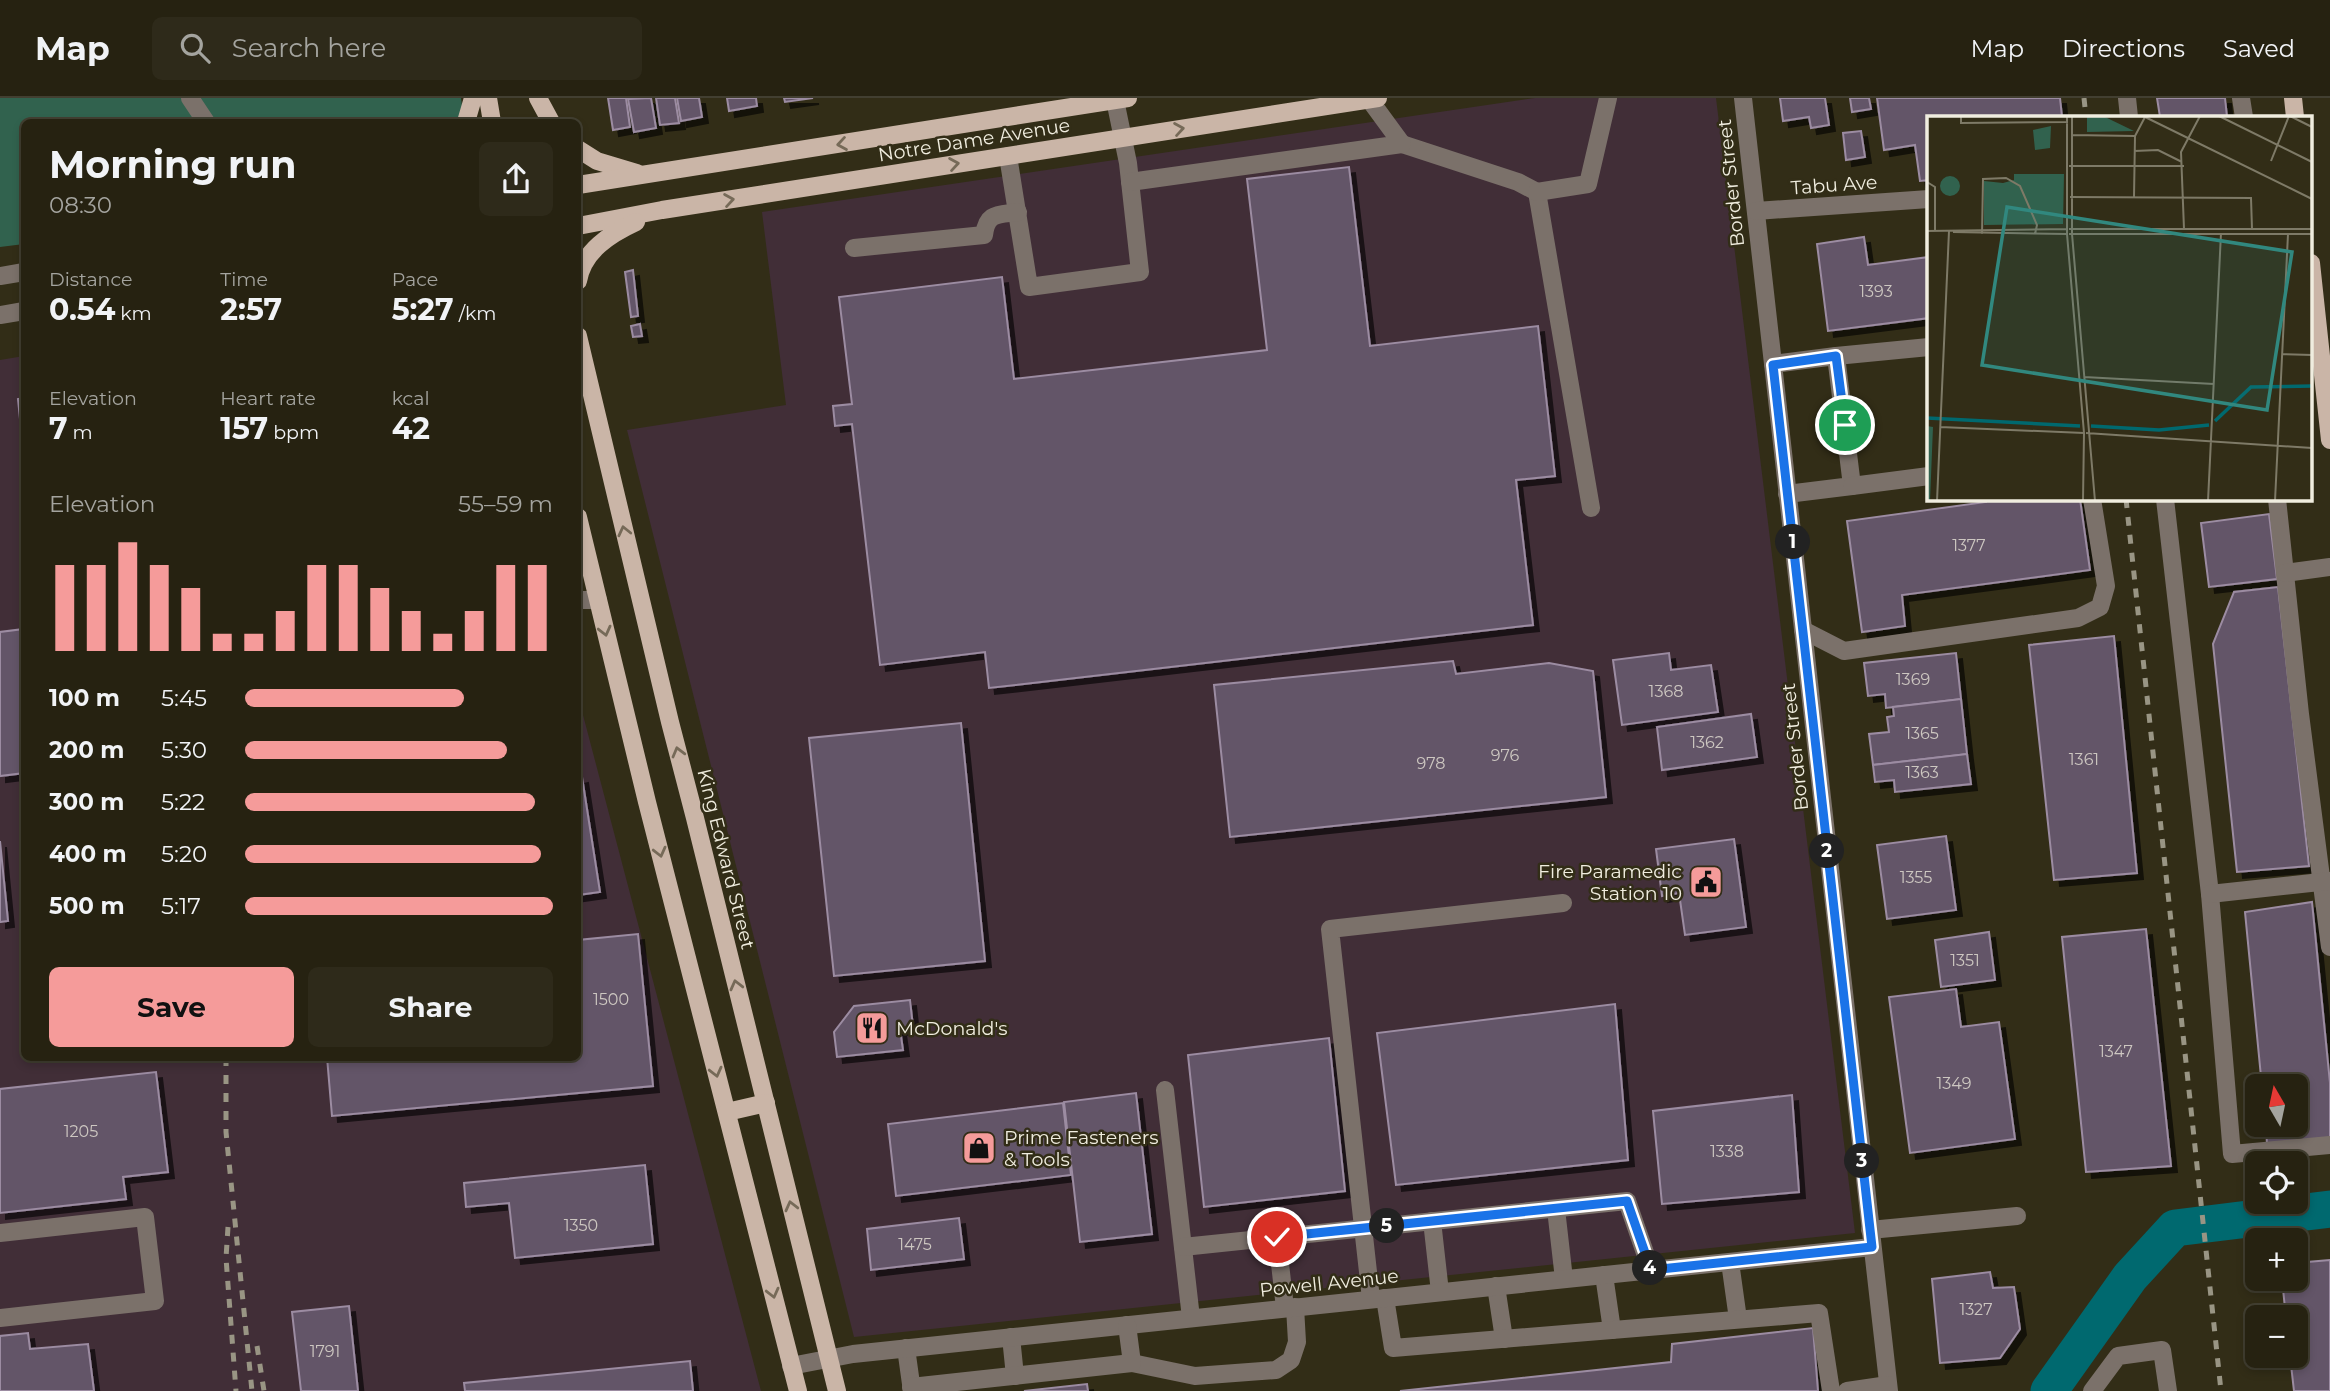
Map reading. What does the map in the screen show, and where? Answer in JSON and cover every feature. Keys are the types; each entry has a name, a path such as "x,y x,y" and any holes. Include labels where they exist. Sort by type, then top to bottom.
{"main road":[{"path":"467,119 473,98"},
{"path":"488,98 492,119"},
{"path":"530,98 534,119"},
{"path":"538,98 549,119"},
{"path":"2293,98 2295,116"},
{"name":"Notre Dame Avenue","path":"581,185 1121,99"},
{"name":"Notre Dame Avenue","path":"581,225 662,210 1374,99"},
{"path":"581,151 597,161 643,175"},
{"path":"581,269 589,255 612,233 662,210"},
{"path":"2312,282 2318,402 2330,439"},
{"name":"King Edward Street","path":"581,349 670,722 836,1391"},
{"path":"581,529 798,1391"},
{"path":"727,1112 766,1103"}],"street":[{"path":"191,98 204,119"},
{"path":"1130,182 1402,144 1518,182 1537,192 1588,184 1608,98"},
{"name":"Border Street","path":"1743,98 1889,1388"},
{"path":"2127,98 2129,116"},
{"path":"2241,98 2244,116"},
{"path":"1009,156 1029,287 1140,272 1122,138 1121,99"},
{"path":"1374,99 1402,144"},
{"path":"1537,192 1591,508"},
{"name":"Tabu Ave","path":"1756,211 1922,200"},
{"path":"853,248 984,235 986,222 990,217 1018,212"},
{"path":"0,276 21,272"},
{"path":"0,315 21,312"},
{"path":"1773,365 1927,347"},
{"path":"1836,356 1852,486"},
{"path":"1787,494 1927,476"},
{"path":"1803,630 1844,651 2078,618 2100,607 2106,586 2092,500"},
{"path":"2165,500 2210,894 2232,1154 2330,1145"},
{"path":"2277,500 2300,714 2327,882 2330,947"},
{"path":"2286,573 2330,567"},
{"path":"581,600 598,600"},
{"path":"2210,894 2327,882"},
{"path":"1563,903 1330,929 1363,1229 1392,1348 1819,1313 1831,1391"},
{"path":"1165,1090 1191,1318"},
{"path":"1183,1247 1627,1201 1651,1270"},
{"path":"1556,1209 1564,1279"},
{"name":"Powell Avenue","path":"791,1366 828,1357 906,1348 1730,1262 2017,1216"},
{"path":"0,1233 145,1217 155,1301 0,1318"},
{"path":"1432,1221 1440,1292"},
{"path":"906,1348 911,1389 1132,1363 1195,1376 1276,1370 1291,1360 1297,1342 1277,1237"},
{"path":"1730,1262 1738,1319"},
{"path":"1604,1275 1612,1330"},
{"path":"1496,1286 1504,1339"},
{"path":"1127,1325 1132,1363"},
{"path":"1011,1337 1015,1376"},
{"path":"2092,1391 2118,1356 2162,1350 2168,1391"},
{"path":"1847,1391 1889,1388"}],"shaded area":[{"path":"1535,98 1716,98 1855,1233 854,1337 627,430 786,405 762,212"},
{"path":"21,356 21,1061 581,1061 581,707 761,1391 0,1391 0,360"}],"green space":[{"path":"0,98 461,98 464,119 21,119 21,244 0,247"}],"building":[{"path":"608,98 626,98 630,127 613,130"},
{"path":"651,98 656,128 634,132 628,99"},
{"path":"656,98 675,98 679,123 660,125"},
{"path":"677,98 699,98 702,117 681,121"},
{"path":"727,98 756,98 757,106 729,111"},
{"path":"784,98 813,98 785,102"},
{"path":"1780,98 1825,98 1829,125 1811,128 1809,117 1783,121"},
{"path":"1850,98 1869,98 1871,109 1852,112"},
{"path":"1877,98 2060,98 2062,116 1927,116 1927,180 1920,181 1915,145 1884,150"},
{"path":"2157,98 2225,98 2227,116 2160,116"},
{"path":"1861,131 1865,157 1846,160 1843,133"},
{"path":"1349,167 1370,346 1538,326 1555,476 1516,480 1533,625 989,688 985,652 880,665 852,424 835,426 833,406 852,404 839,297 1002,277 1014,379 1267,350 1247,179"},
{"path":"1864,237 1868,265 1927,257 1927,318 1828,331 1817,244"},
{"path":"633,270 638,316 631,317 625,272"},
{"path":"640,324 642,336 633,337 631,326"},
{"path":"21,398 21,429 18,399"},
{"path":"2080,500 2090,570 1902,595 1905,626 1862,632 1847,521 1986,502"},
{"path":"2269,514 2277,579 2209,587 2201,523"},
{"path":"2278,587 2309,866 2237,872 2213,644 2234,592"},
{"path":"21,629 21,773 0,776 0,632"},
{"path":"2114,636 2137,873 2054,880 2029,645"},
{"path":"1669,653 1671,670 1711,665 1718,712 1622,725 1613,660"},
{"path":"1956,653 1961,699 1886,708 1885,694 1868,696 1864,663"},
{"path":"1453,661 1456,674 1549,663 1593,671 1606,797 1230,837 1214,685"},
{"path":"1961,699 1967,754 1873,765 1869,734 1889,732 1887,717 1894,716 1893,707"},
{"path":"1751,714 1757,757 1662,770 1657,727"},
{"path":"961,723 985,961 834,976 809,738"},
{"path":"1967,754 1971,784 1895,792 1894,780 1875,782 1873,765"},
{"path":"581,777 600,892 581,895"},
{"path":"1946,836 1956,910 1887,919 1877,845"},
{"path":"1734,839 1746,927 1685,935 1679,893 1662,896 1656,849"},
{"path":"0,841 8,921 0,922"},
{"path":"2312,902 2330,1083 2330,1138 2267,1145 2267,1138 2308,1138 2308,1074 2261,1074 2245,912"},
{"path":"2146,929 2171,1166 2086,1172 2062,937"},
{"path":"1989,932 1995,980 1941,987 1935,940"},
{"path":"638,934 653,1086 332,1116 327,1061 581,1061 581,940"},
{"path":"1956,989 1961,1027 1999,1022 2015,1139 1910,1153 1889,997"},
{"name":"McDonald's","path":"910,1000 913,1027 900,1029 903,1050 837,1057 834,1032 854,1006"},
{"path":"1615,1004 1628,1160 1396,1185 1377,1033"},
{"path":"1329,1038 1345,1191 1204,1207 1188,1055"},
{"path":"156,1072 168,1172 123,1177 126,1199 0,1213 0,1089"},
{"path":"1136,1093 1152,1234 1080,1242 1064,1102"},
{"path":"1792,1095 1799,1192 1662,1204 1653,1111"},
{"name":"Prime Fasteners & Tools","path":"1063,1103 1071,1175 896,1196 888,1124"},
{"path":"645,1165 653,1244 515,1258 509,1203 466,1207 464,1183"},
{"path":"959,1218 964,1259 871,1270 867,1229"},
{"path":"2330,1260 2330,1391 2294,1391 2291,1368 2308,1368 2308,1305 2285,1305 2283,1291 2308,1291 2308,1262"},
{"path":"1990,1272 1993,1288 2014,1287 2020,1329 2000,1358 1940,1363 1932,1279"},
{"path":"349,1306 358,1391 301,1391 292,1312"},
{"path":"1813,1328 1818,1391 1400,1391 1671,1362 1672,1344"},
{"path":"28,1333 30,1349 88,1344 94,1391 0,1391 0,1336"},
{"path":"690,1361 693,1391 465,1391 464,1383"},
{"path":"1087,1384 1088,1391 1024,1391"}],"waterway":[{"path":"2049,1391 2130,1277 2175,1228 2330,1209"}],"railway":[{"path":"2084,98 2086,116"},
{"path":"2126,500 2221,1391"},
{"path":"226,1061 226,1132 252,1391"},
{"path":"228,1227 226,1258 236,1391"},
{"path":"257,1346 264,1391"}],"place":[{"name":"Fire Paramedic Station 10","path":"1706,882"},
{"name":"McDonald's","path":"872,1028"},
{"name":"Prime Fasteners & Tools","path":"979,1148"}],"route":[{"path":"1277,1237 1627,1201 1651,1270 1872,1247 1773,365 1836,356 1845,425"}]}
